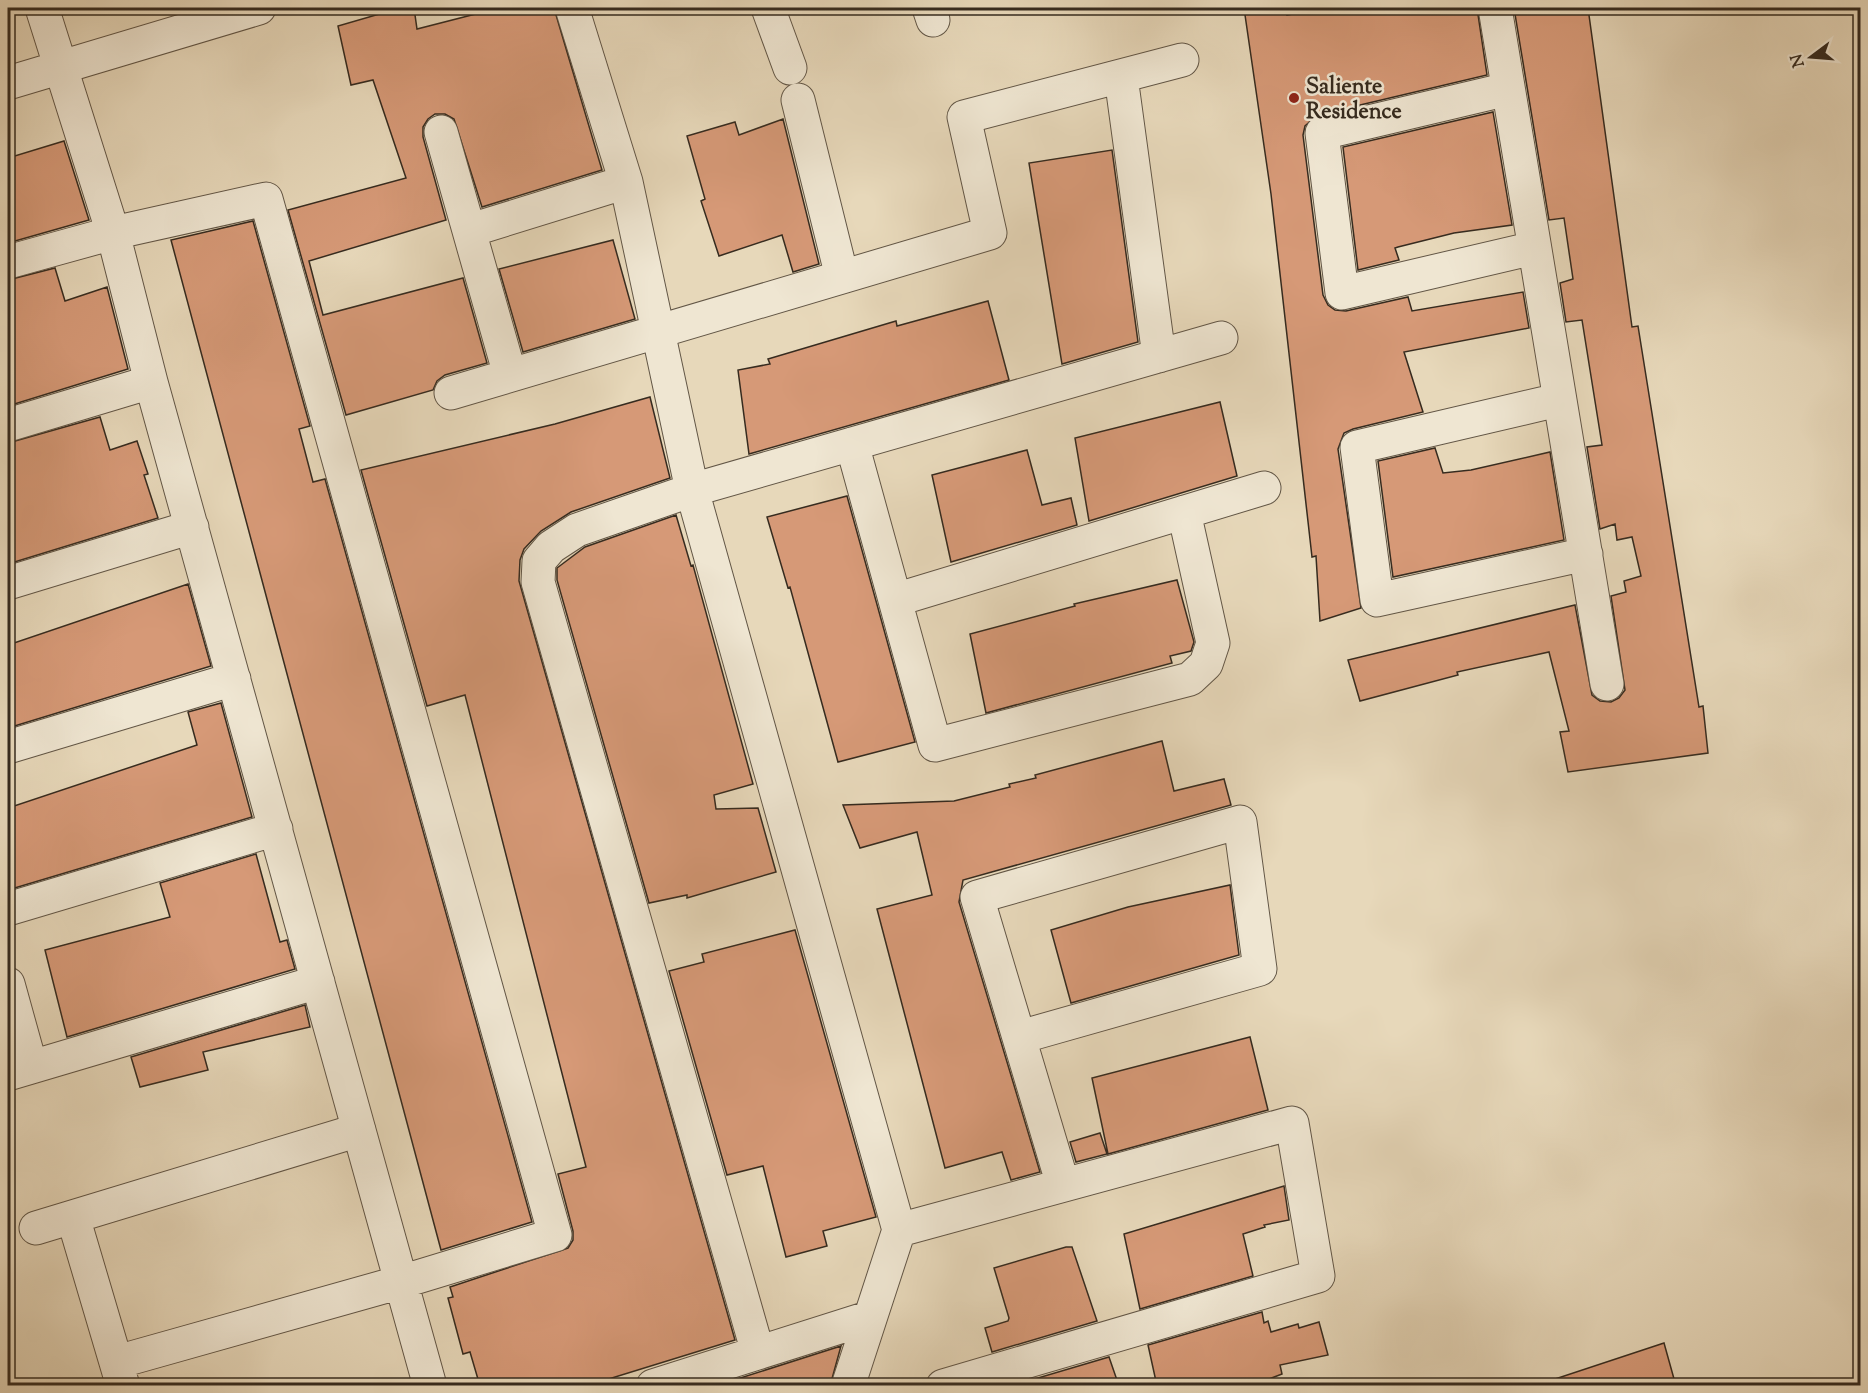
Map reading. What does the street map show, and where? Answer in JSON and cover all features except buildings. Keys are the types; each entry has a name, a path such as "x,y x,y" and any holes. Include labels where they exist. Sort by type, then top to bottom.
{"street":[{"path":"42,8 113,233 151,382 430,1386"},
{"path":"8,83 62,67 212,14 259,8"},
{"path":"572,8 626,182 692,490 899,1230 868,1318 848,1386"},
{"path":"768,8 790,68"},
{"path":"1495,8 1607,684"},
{"path":"451,393 990,233 964,117 1182,60"},
{"path":"1121,77 1159,356"},
{"path":"1508,89 1322,133 1342,293 1534,248"},
{"path":"798,100 842,277"},
{"path":"441,132 471,230 510,375"},
{"path":"471,230 626,182"},
{"path":"8,262 113,233 266,199 555,1235 401,1282 120,1374 73,1216"},
{"path":"758,1353 538,582 539,561 551,547 577,530 692,490 1221,338"},
{"path":"8,425 151,382"},
{"path":"1558,399 1357,447 1377,600 1586,554"},
{"path":"852,444 935,745 1190,679 1206,664 1213,643 1184,512"},
{"path":"895,600 1264,488"},
{"path":"8,583 192,526"},
{"path":"8,747 234,679"},
{"path":"1020,1037 1260,969 1240,822 977,897 1063,1185"},
{"path":"8,909 276,829"},
{"path":"8,984 19,1071 318,981"},
{"path":"899,1230 1292,1124 1318,1276 943,1386"},
{"path":"36,1228 359,1130"},
{"path":"652,1386 868,1318"}],"place":[{"name":"Saliente Residence","path":"1294,98"}]}
